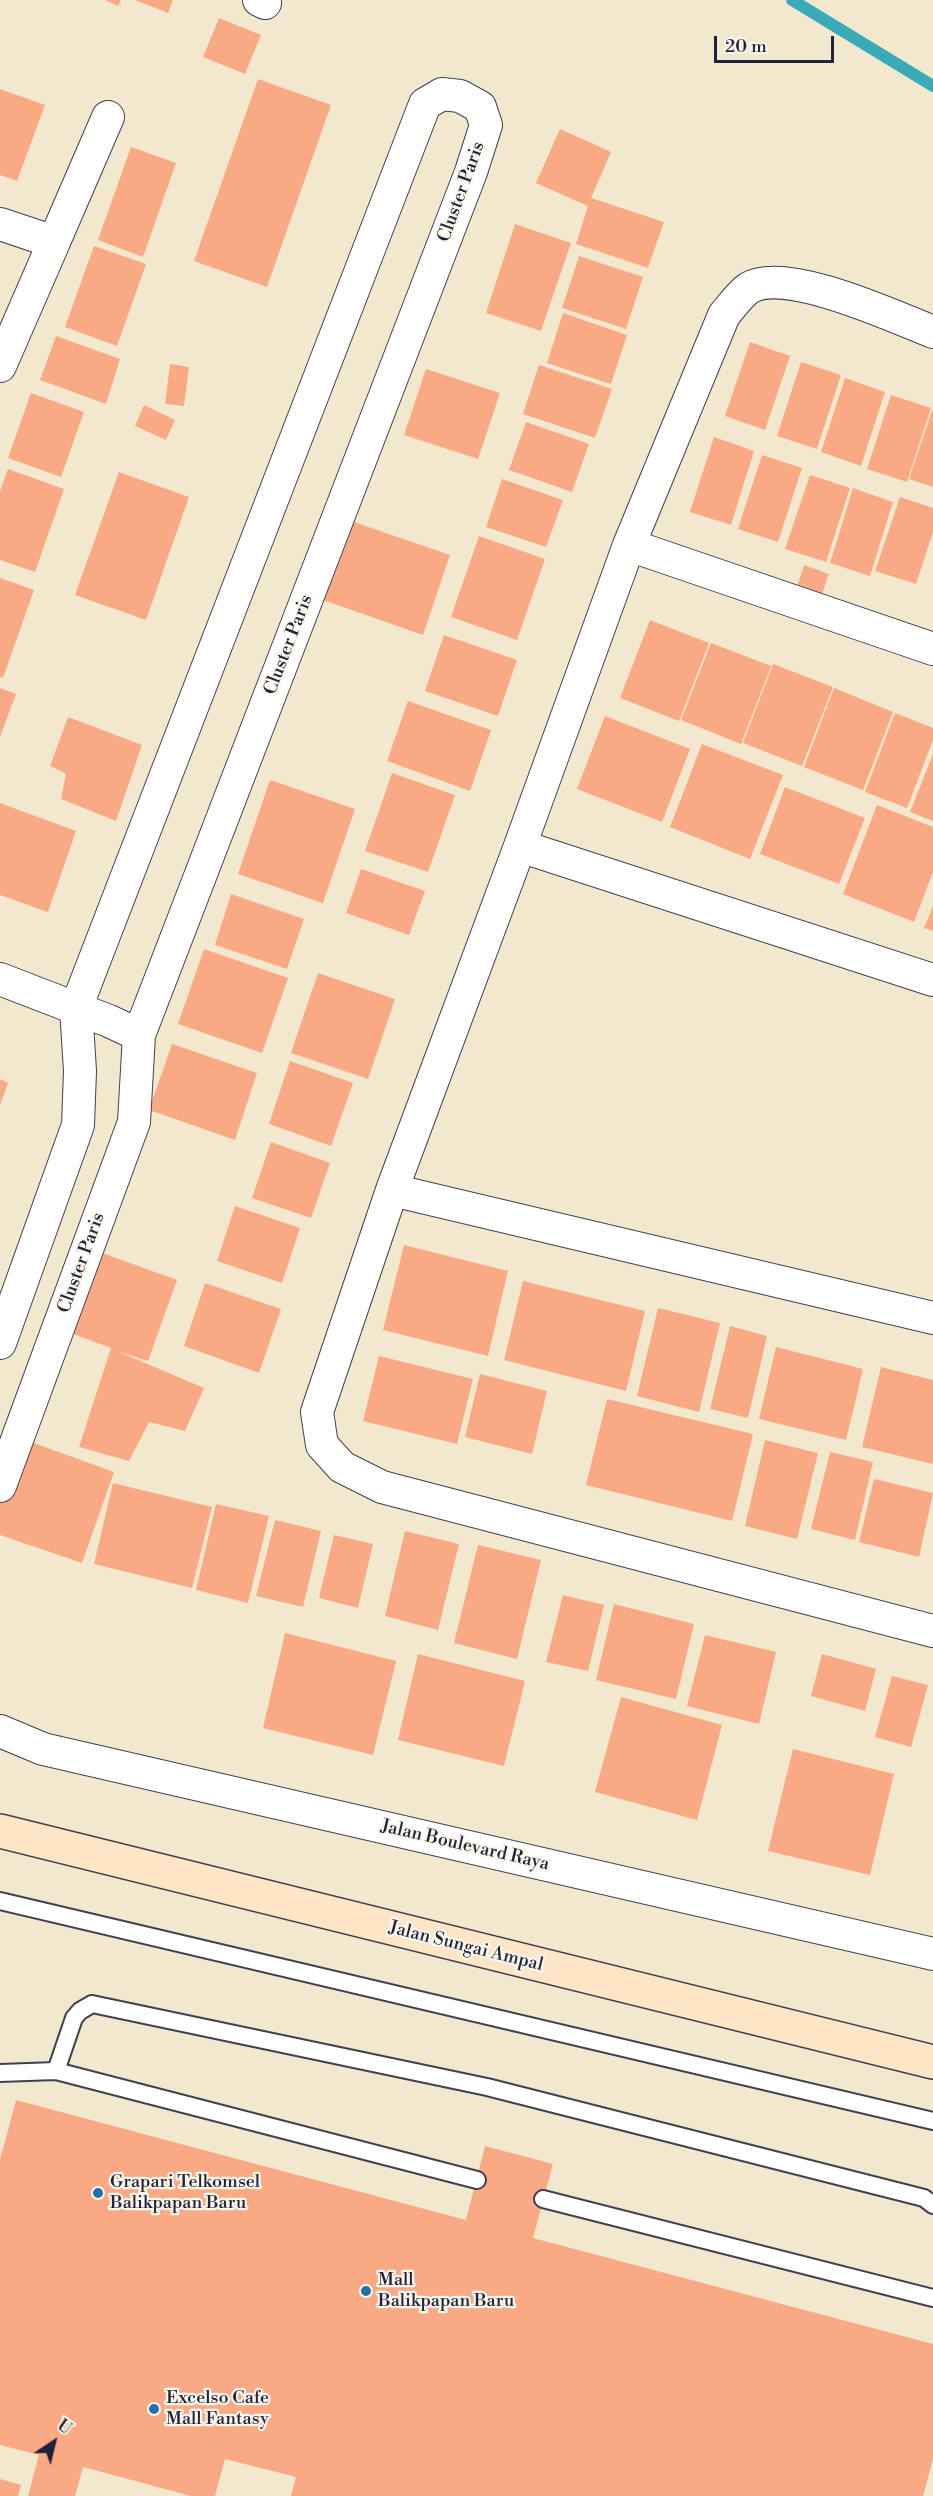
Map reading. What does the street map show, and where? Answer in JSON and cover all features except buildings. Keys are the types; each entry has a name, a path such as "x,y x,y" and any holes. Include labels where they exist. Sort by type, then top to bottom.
{"main road":[{"name":"Jalan Sungai Ampal","path":"0,1831 933,2062"}],"street":[{"name":"Cluster Paris","path":"0,1343 78,1125 80,1071 76,1008 425,104 442,94 460,96 480,107 486,125 471,172 139,1035 134,1122 0,1486"},
{"path":"0,366 108,117"},
{"path":"0,224 54,242"},
{"path":"933,332 825,290 774,282 749,287 724,315 629,545 392,1190 317,1412 322,1445 342,1467 382,1487 933,1631"},
{"path":"629,545 933,649"},
{"path":"520,846 933,980"},
{"path":"0,979 139,1035"},
{"path":"392,1190 933,1318"},
{"name":"Jalan Boulevard Raya","path":"0,1731 44,1749 933,1954"}],"lane":[{"path":"0,1901 933,2121"},
{"path":"56,2071 74,2018 80,2011 92,2004 488,2087 924,2198 933,2205"},
{"path":"0,2073 56,2071 477,2180"},
{"path":"543,2199 933,2298"}],"waterway":[{"path":"792,0 933,86"}],"place":[{"name":"Grapari Telkomsel Balikpapan Baru","path":"98,2193"},
{"name":"Mall Balikpapan Baru","path":"366,2291"},
{"name":"Excelso Cafe Mall Fantasy","path":"154,2409"}]}
